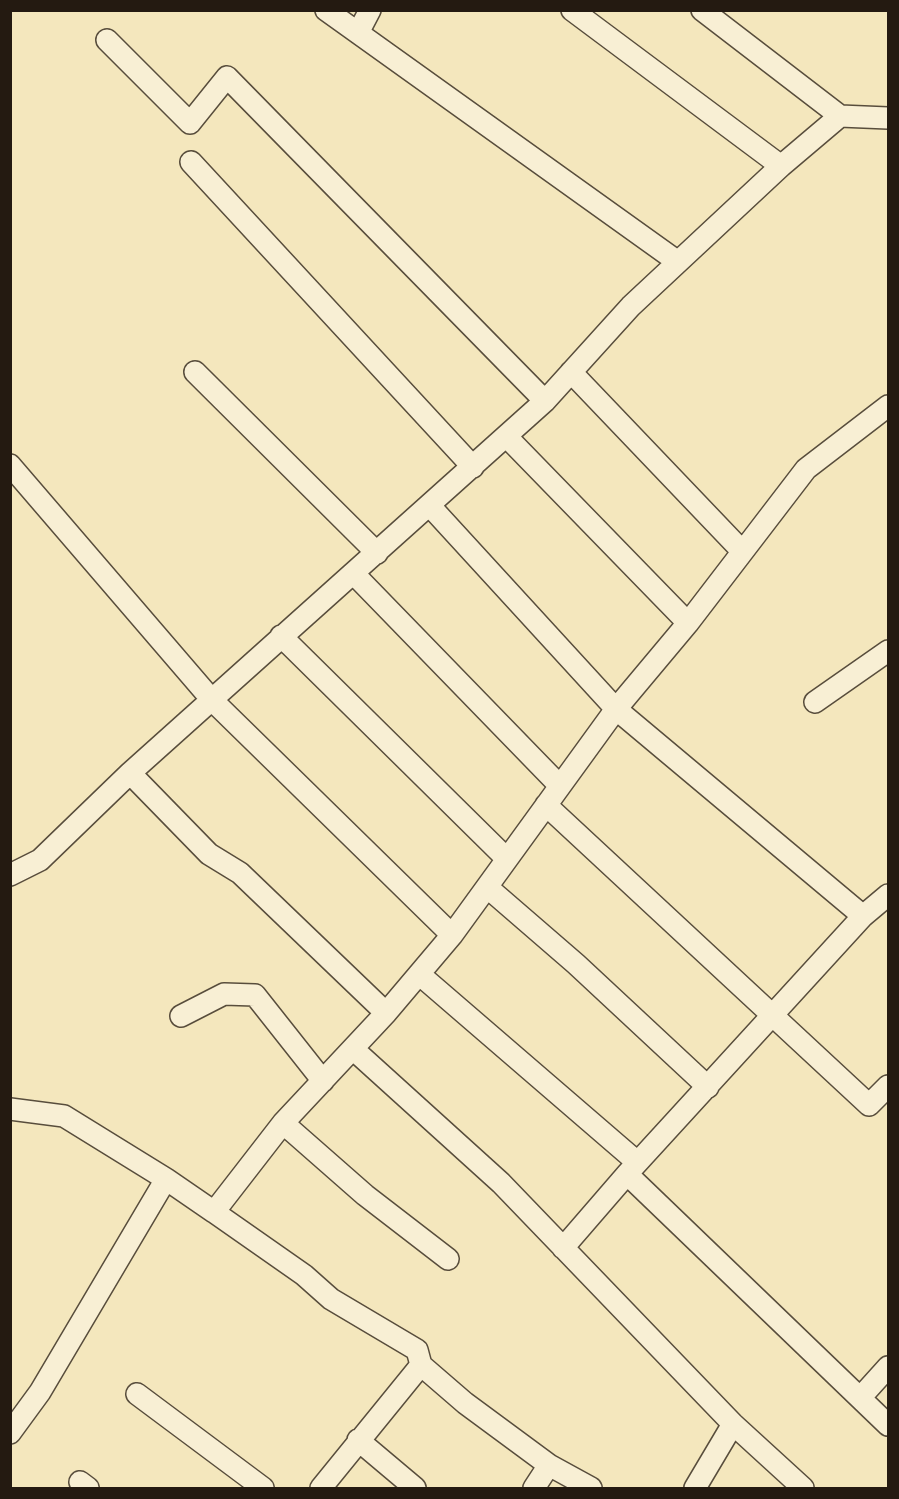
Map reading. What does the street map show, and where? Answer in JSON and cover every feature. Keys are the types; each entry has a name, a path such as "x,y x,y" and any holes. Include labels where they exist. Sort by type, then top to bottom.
{"street":[{"path":"326,10 678,262"},
{"path":"358,33 370,10"},
{"path":"572,10 781,166"},
{"path":"702,10 840,116 888,118"},
{"path":"106,40 190,123 227,77 545,401"},
{"path":"10,875 40,860 130,773 545,401 630,306 781,166 840,116"},
{"path":"190,162 473,466"},
{"path":"195,372 377,553"},
{"path":"571,372 742,551"},
{"path":"213,1212 283,1123 386,1013 452,935 616,709 688,623 806,469 888,406"},
{"path":"506,436 688,623"},
{"path":"10,465 212,700 452,935"},
{"path":"429,506 616,709 863,916"},
{"path":"354,574 559,785"},
{"path":"281,636 507,859"},
{"path":"815,702 888,651"},
{"path":"130,773 209,854 240,873 386,1013"},
{"path":"546,805 869,1105 888,1086"},
{"path":"487,887 576,964 708,1087"},
{"path":"563,1248 632,1168 863,916 888,895"},
{"path":"419,974 632,1168 888,1425"},
{"path":"182,1016 224,994 255,995 322,1081"},
{"path":"353,1048 501,1183 733,1424 803,1488"},
{"path":"10,1109 64,1116 166,1179 304,1275 331,1299 417,1350 422,1365 465,1403 549,1465 591,1488"},
{"path":"283,1123 365,1194 448,1259"},
{"path":"10,1432 40,1392 166,1179"},
{"path":"321,1488 358,1440 422,1365"},
{"path":"860,1398 888,1367"},
{"path":"136,1394 262,1488"},
{"path":"695,1488 733,1424"},
{"path":"358,1440 415,1488"},
{"path":"534,1488 549,1465"}]}
